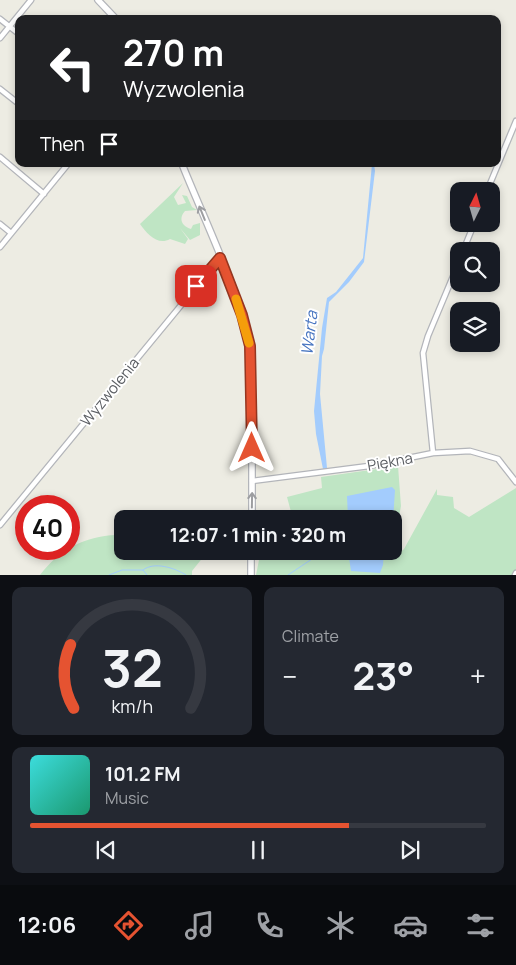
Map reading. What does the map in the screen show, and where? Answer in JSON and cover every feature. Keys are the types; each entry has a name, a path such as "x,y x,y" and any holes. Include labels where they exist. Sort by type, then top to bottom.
{"street":[{"path":"18,15 31,0"},
{"path":"98,0 112,15"},
{"path":"0,19 15,31"},
{"path":"0,38 15,19"},
{"path":"0,89 15,101"},
{"path":"501,157 516,121"},
{"path":"0,157 44,194"},
{"path":"0,247 66,167"},
{"path":"183,167 242,315 250,346 252,510"},
{"path":"491,182 497,167"},
{"path":"0,224 11,233"},
{"name":"Wyzwolenia","path":"0,525 220,258"},
{"path":"433,453 423,353 450,283"},
{"name":"Piękna","path":"252,481 369,466 433,453 470,452 498,459 516,482"},
{"path":"251,560 251,575"}],"green space":[{"path":"183,183 174,197 178,205 186,203 182,195 187,196 192,207 197,210 185,211 181,219 185,226 191,229 193,225 200,223 200,235 190,240 180,228 188,239 185,244 170,239 161,241 153,238 140,224"},
{"path":"398,466 400,510 291,510 287,497 322,488 321,477"},
{"path":"516,488 516,575 256,575 259,560 402,560 402,551 437,489 437,495 453,497 454,508 469,517"},
{"path":"114,535 114,560 201,560 192,571 192,575 40,575 54,560 80,560 80,543"}],"water":[{"path":"372,167 374,167 364,262 349,282 329,302 322,356 320,394 327,468 323,469 316,434 314,411 322,328 327,298 336,292 363,258"},
{"path":"392,487 395,490 394,510 348,510 347,496"},
{"path":"349,560 383,560 380,573 351,571"}],"waterway":[{"path":"288,575 310,560"},
{"path":"143,570 148,567 159,566 170,568 186,575"},
{"path":"109,575 122,570 143,570 147,575"}],"slow traffic":[{"path":"236,299 249,343"}],"route":[{"path":"196,286 220,258 242,315 250,346 252,360 252,448"}],"water label":[{"name":"Warta","path":"309,333"}]}
